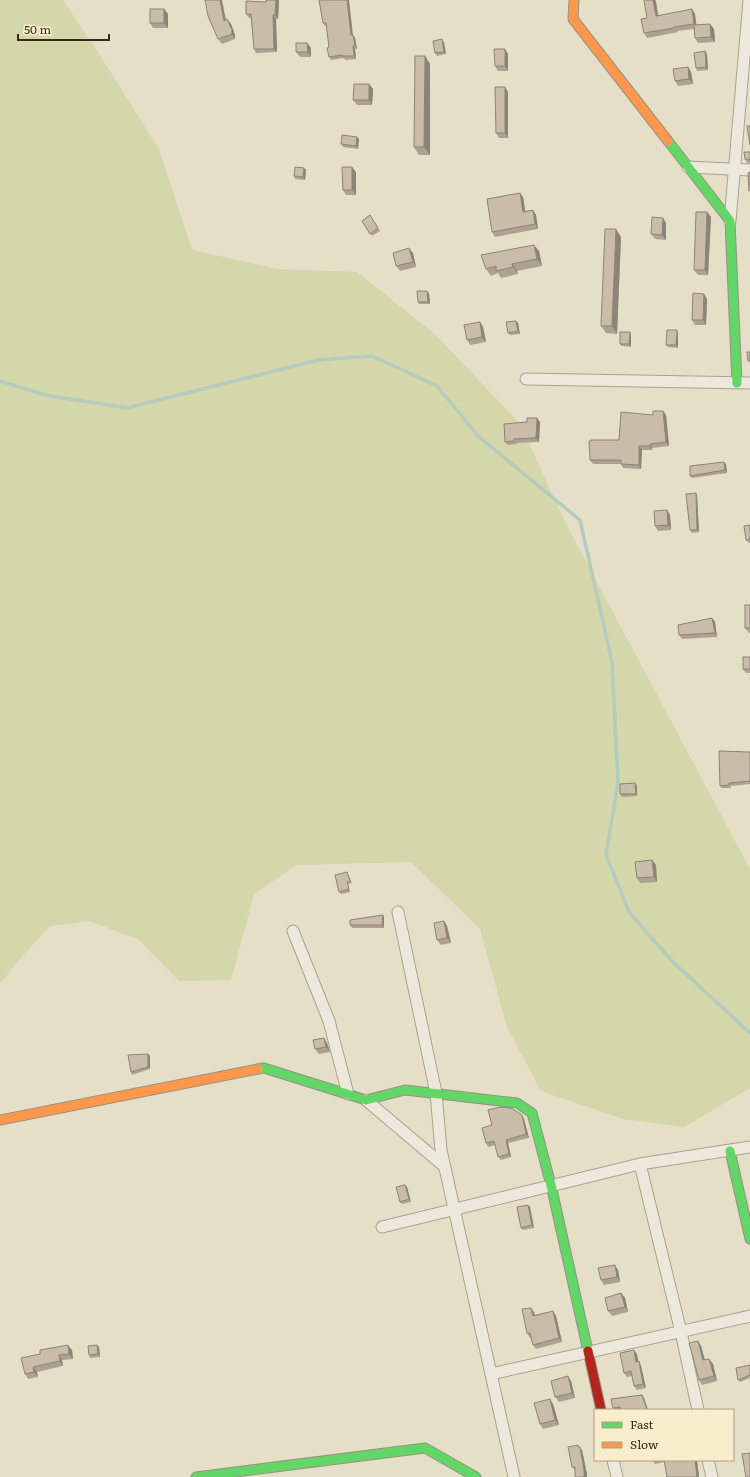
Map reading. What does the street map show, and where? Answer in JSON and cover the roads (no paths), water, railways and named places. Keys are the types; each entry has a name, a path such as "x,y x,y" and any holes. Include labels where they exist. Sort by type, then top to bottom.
{"street":[{"path":"574,0 574,19 730,221"},
{"path":"737,383 730,221 734,169 746,84 749,0"},
{"path":"688,167 750,170"},
{"path":"526,379 750,383"},
{"path":"398,912 436,1093 441,1150 444,1166 514,1477"},
{"path":"293,931 330,1021 348,1094"},
{"path":"0,1120 264,1068 366,1100 444,1166"},
{"path":"366,1100 405,1090 517,1103 532,1113 551,1185 601,1409"},
{"path":"382,1227 640,1164 750,1147"},
{"path":"730,1151 750,1240"},
{"path":"640,1164 681,1332 698,1409"},
{"path":"491,1374 750,1316"},
{"path":"196,1477 425,1448 476,1477"},
{"path":"613,1461 617,1477"},
{"path":"708,1461 712,1477"}],"waterway":[{"path":"0,381 45,395 127,408 318,360 372,356 437,386 479,437 580,520 612,662 618,782 606,855 629,912 672,961 750,1033"}]}
